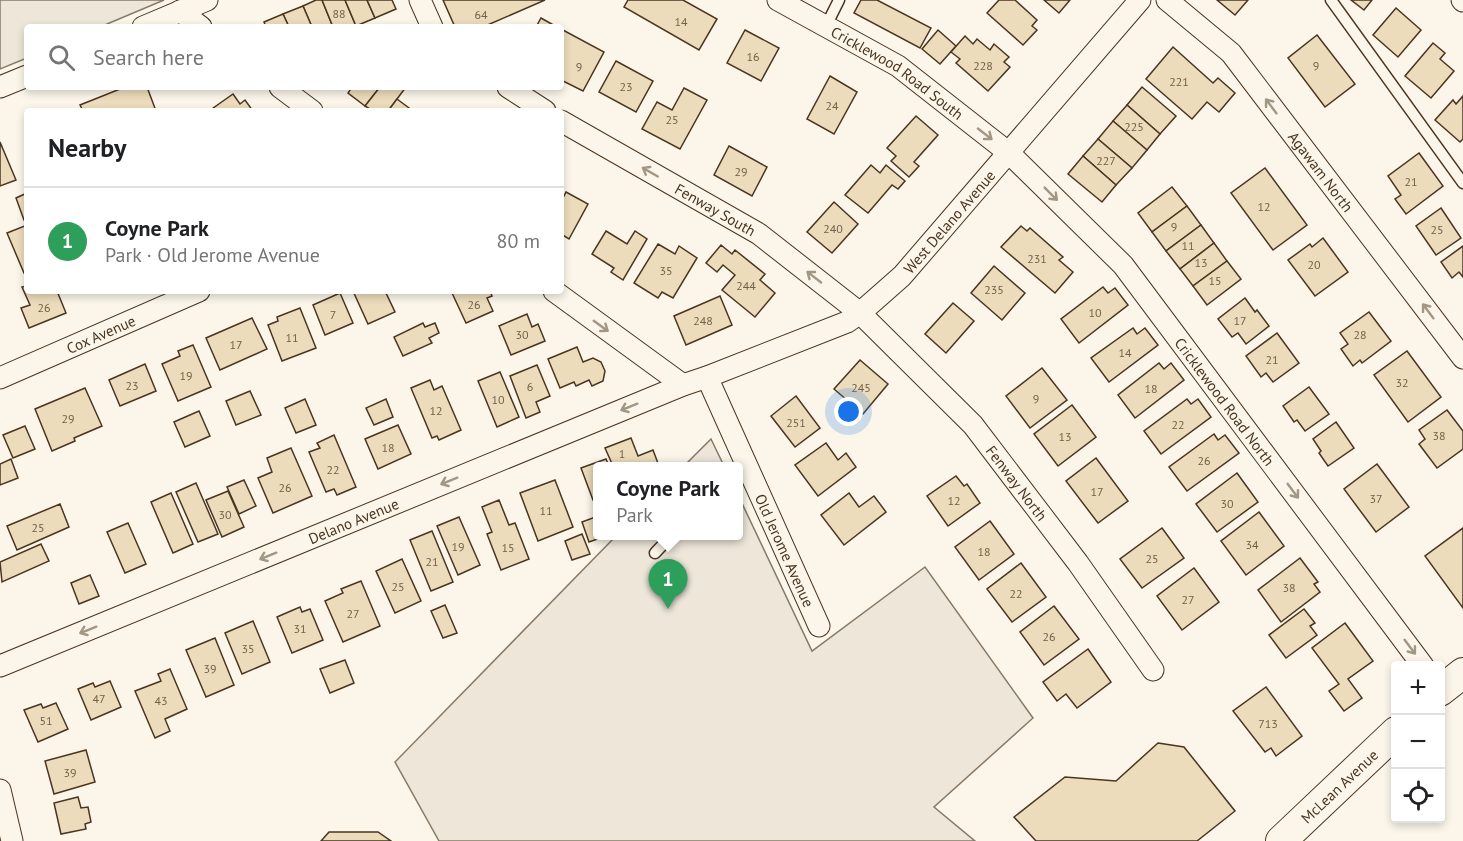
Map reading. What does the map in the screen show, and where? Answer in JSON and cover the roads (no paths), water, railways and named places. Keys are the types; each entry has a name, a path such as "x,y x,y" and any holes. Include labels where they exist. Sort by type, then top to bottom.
{"street":[{"path":"150,24 207,0"},
{"path":"420,0 431,24"},
{"name":"Cricklewood Road South","path":"778,0 898,66 1009,153"},
{"name":"West Delano Avenue","path":"707,377 847,322 860,313 902,276 1140,0"},
{"name":"Agawam North","path":"1167,0 1231,53 1463,358"},
{"path":"180,11 197,24"},
{"path":"0,87 24,77"},
{"path":"284,90 308,108"},
{"path":"513,90 540,108"},
{"name":"Fenway South","path":"564,123 759,234 860,313"},
{"name":"Cricklewood Road North","path":"1009,153 1123,265 1419,661"},
{"name":"Cox Avenue","path":"0,378 193,294"},
{"path":"558,294 683,385"},
{"name":"Fenway North","path":"860,313 973,425 1078,563 1153,670"},
{"name":"Delano Avenue","path":"0,666 707,377"},
{"name":"Old Jerome Avenue","path":"707,377 740,462"},
{"name":"Old Jerome Avenue","path":"743,469 819,626"},
{"name":"McLean Avenue","path":"1281,841 1391,736"},
{"path":"0,790 12,841"}],"lane":[{"path":"826,26 839,0"},
{"path":"1331,0 1463,183"},
{"path":"655,553 667,540"}],"place":[{"name":"Coyne Park","path":"668,609"}]}
